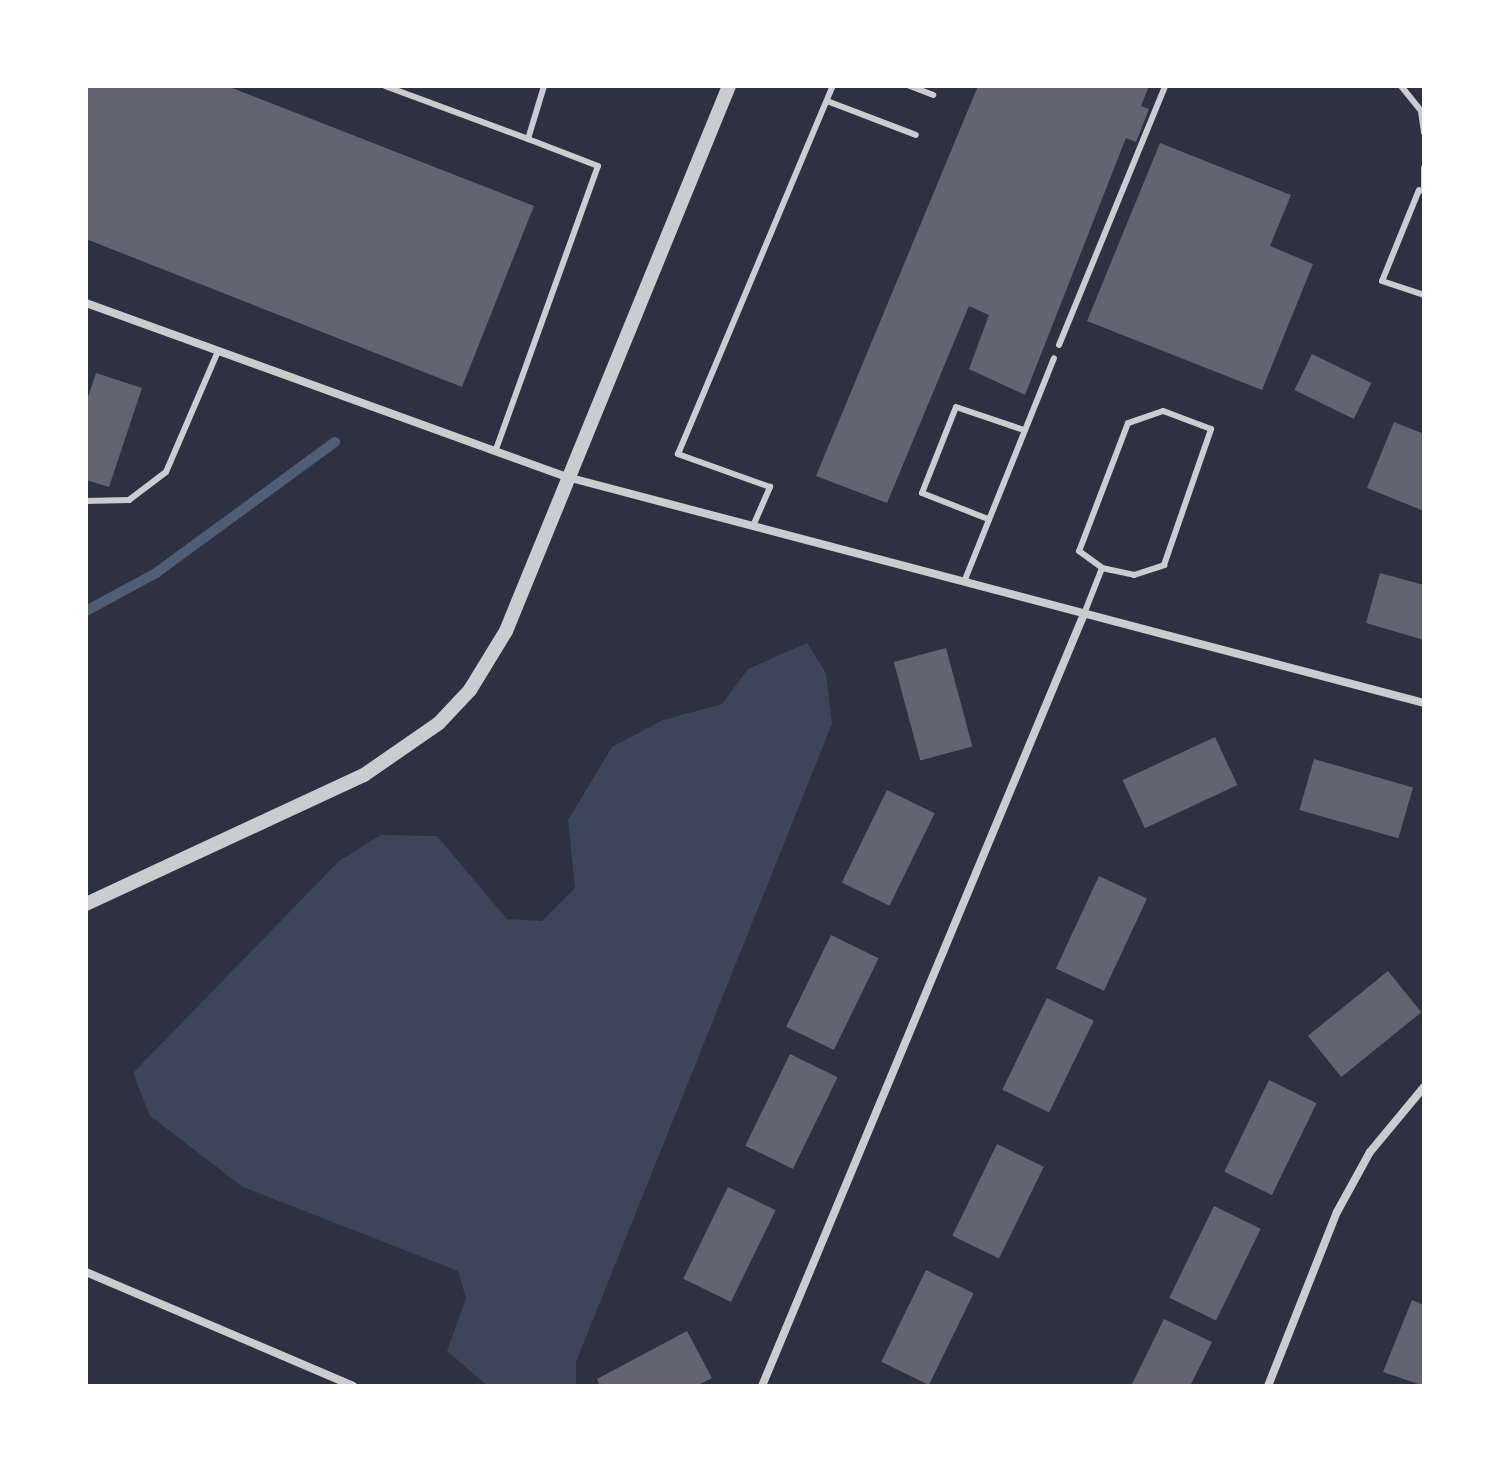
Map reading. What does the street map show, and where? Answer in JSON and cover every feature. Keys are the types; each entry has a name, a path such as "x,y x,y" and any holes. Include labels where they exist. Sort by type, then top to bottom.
{"street":[{"path":"86,904 364,775 439,723 495,652 729,86"},
{"path":"86,303 567,477 1424,703"},
{"path":"762,1386 1084,614"},
{"path":"1268,1386 1337,1212 1370,1152 1424,1087"},
{"path":"86,1272 353,1386"}],"lane":[{"path":"385,86 598,166 495,452"},
{"path":"528,139 544,86"},
{"path":"753,526 770,487 678,454 833,86"},
{"path":"910,86 933,95"},
{"path":"1059,345 1165,86"},
{"path":"1401,86 1421,111 1424,133"},
{"path":"827,101 916,135"},
{"path":"1424,168 1422,191 1382,281 1424,295"},
{"path":"86,501 129,500 166,472 218,351"},
{"path":"964,582 1054,358"},
{"path":"988,519 922,493 956,407 1024,430"},
{"path":"1163,411 1211,429 1164,565 1134,575 1102,568 1079,551 1128,423 1163,411"},
{"path":"1084,614 1102,568"}],"shaded area":[{"path":"807,643 826,673 832,724 576,1362 576,1386 488,1386 447,1351 466,1298 458,1271 243,1187 150,1116 133,1073 339,861 381,835 437,836 507,919 542,921 575,888 568,820 612,747 663,720 722,704 748,669"}],"building":[{"path":"86,86 227,86 534,206 462,387 86,239"},
{"path":"978,86 1149,86 1141,106 1149,109 1136,142 1126,138 1025,395 969,369 989,315 969,306 887,503 816,476"},
{"path":"1160,143 1291,195 1270,246 1313,264 1262,390 1087,321"},
{"path":"1312,354 1371,383 1354,419 1294,390"},
{"path":"96,373 142,388 109,487 86,480 86,403"},
{"path":"1394,422 1424,434 1424,511 1367,488"},
{"path":"1380,573 1424,585 1424,640 1366,623"},
{"path":"946,648 972,747 920,761 894,662"},
{"path":"1215,737 1237,785 1145,828 1123,780"},
{"path":"1314,759 1413,787 1398,838 1299,810"},
{"path":"887,790 935,813 889,906 842,883"},
{"path":"1099,876 1147,898 1104,991 1056,968"},
{"path":"831,935 879,958 834,1050 786,1027"},
{"path":"1388,971 1421,1012 1341,1077 1308,1036"},
{"path":"1047,998 1094,1021 1049,1112 1002,1090"},
{"path":"790,1054 838,1077 793,1169 745,1146"},
{"path":"1269,1080 1317,1103 1272,1195 1224,1172"},
{"path":"997,1144 1044,1167 999,1258 952,1236"},
{"path":"728,1187 776,1210 731,1302 683,1279"},
{"path":"1214,1206 1261,1229 1216,1320 1169,1298"},
{"path":"926,1270 974,1293 929,1385 881,1362"},
{"path":"1412,1300 1424,1305 1424,1386 1383,1372"},
{"path":"1164,1319 1212,1342 1190,1386 1131,1386"},
{"path":"687,1331 712,1378 696,1386 600,1386 597,1379"}],"waterway":[{"path":"86,611 156,573 335,442"}]}
